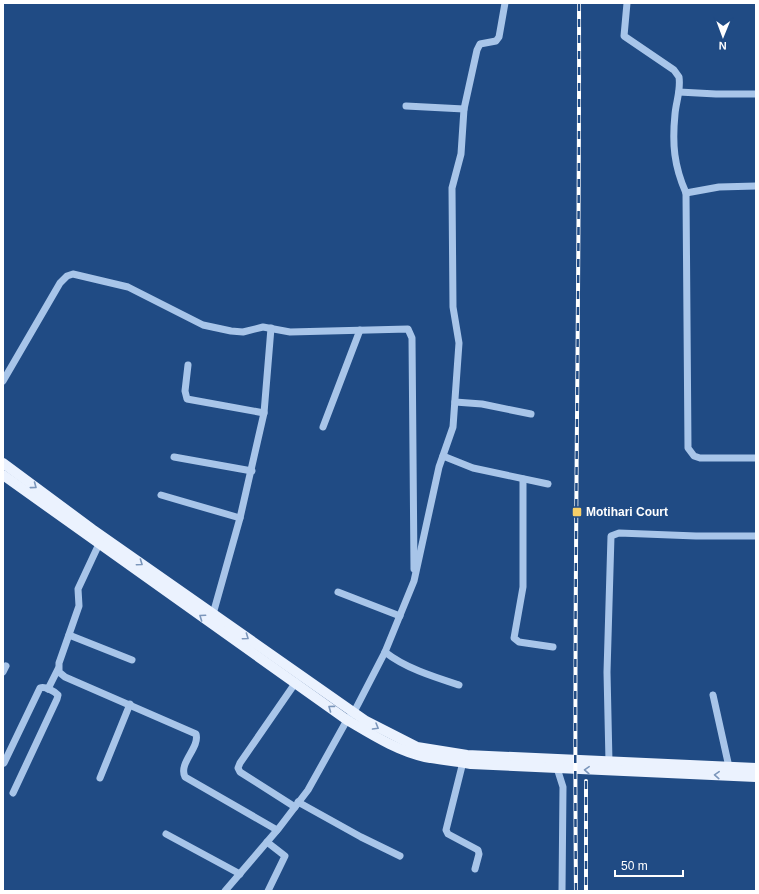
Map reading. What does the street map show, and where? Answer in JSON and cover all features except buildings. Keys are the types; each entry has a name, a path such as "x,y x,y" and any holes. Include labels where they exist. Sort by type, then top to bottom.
{"main road":[{"path":"3,463 92,529 213,614 350,716 371,734 410,753 424,757 463,762 556,768 756,777"},
{"path":"3,475 296,682 350,716 371,724 400,740 417,747 466,755 756,768"}],"street":[{"path":"226,891 308,790 384,652 414,581 443,456 450,436 455,402 459,343 453,307 452,195 461,154 464,109 479,46 498,39 504,3"},
{"path":"627,3 624,36 678,74 680,82 675,115 675,158 676,169 686,193 688,448 694,456 700,458 756,458"},
{"path":"679,92 756,94"},
{"path":"406,106 464,109"},
{"path":"686,193 719,188 756,186"},
{"path":"3,381 60,283 67,276 73,274 128,287 209,327 237,332 263,327 290,332 408,329 412,334 414,581"},
{"path":"213,614 252,471 264,412 272,328"},
{"path":"323,427 360,330"},
{"path":"188,365 185,395 187,399 264,412"},
{"path":"455,402 482,404 531,414"},
{"path":"443,456 473,468 548,484"},
{"path":"174,457 252,471"},
{"path":"523,479 523,586 514,638 519,642 554,648"},
{"path":"161,495 240,518"},
{"path":"609,762 608,665 611,536 619,533 696,536 756,536"},
{"path":"48,689 58,669 80,604 78,589 99,544"},
{"path":"338,592 400,616"},
{"path":"69,635 132,660"},
{"path":"384,652 392,658 436,678 459,686"},
{"path":"58,669 66,677 196,734 196,740 183,771 185,777 277,830"},
{"path":"296,682 238,767 240,772 297,804 400,856"},
{"path":"4,763 6,753 38,691 41,688 48,689 57,694 57,699 13,793"},
{"path":"713,695 729,767"},
{"path":"100,778 130,704"},
{"path":"463,762 446,830 448,834 478,850 479,854 475,869"},
{"path":"556,768 563,787 562,891"},
{"path":"166,834 240,874"},
{"path":"267,842 285,856 268,891"}],"railway":[{"path":"576,891 575,669 579,225 579,3"},
{"path":"586,781 586,891"}],"place":[{"name":"Motihari Court","path":"577,512"}]}
